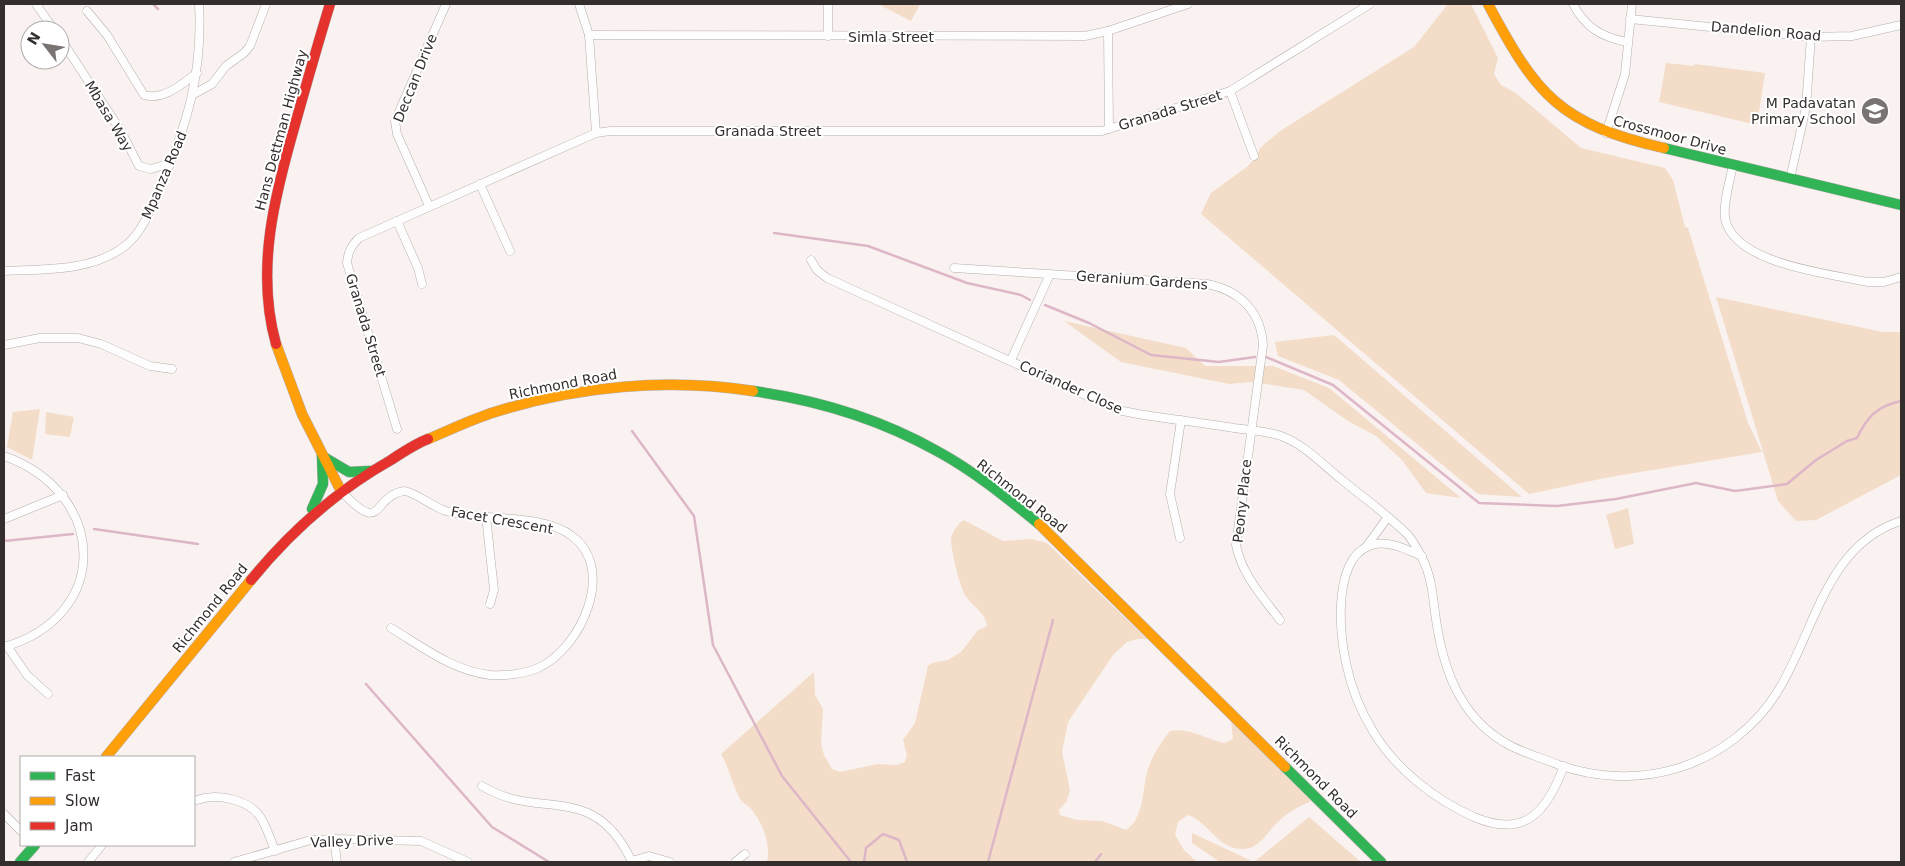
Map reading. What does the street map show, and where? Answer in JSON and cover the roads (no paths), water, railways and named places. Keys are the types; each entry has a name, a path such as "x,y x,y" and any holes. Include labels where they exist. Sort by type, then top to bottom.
{"main road":[{"name":"Hans Dettman Highway","path":"330,4 271,214 267,250 268,295 273,334 284,369 322,456 340,491"},
{"name":"Crossmoor Drive","path":"1488,4 1513,52 1536,85 1577,119 1606,133 1901,205"},
{"name":"Richmond Road","path":"107,756 270,556 294,531 340,491 369,472 436,436 480,417 524,403 592,389 652,382 728,385 794,396 844,410 936,450 986,481 1044,528 1381,862"},
{"path":"322,456 349,472 369,472"},
{"path":"294,531 320,497 325,479 322,456"},
{"path":"20,862 34,846"}],"street":[{"path":"36,4 47,20"},
{"name":"Mpanza Road","path":"4,271 79,266 104,258 125,246 136,235 148,217 171,163 194,94 200,34 199,4"},
{"path":"194,94 212,84 226,66 244,53 250,46 266,4"},
{"name":"Deccan Drive","path":"429,206 397,134 395,121 446,4"},
{"path":"579,4 589,36 596,133"},
{"path":"828,4 828,36"},
{"name":"Simla Street","path":"589,36 1022,38 1085,36 1108,31 1188,4"},
{"name":"Granada Street","path":"397,429 348,263 348,252 359,238 596,133 610,131 1085,132 1109,129 1230,91 1370,4"},
{"path":"1573,4 1579,16 1594,31 1627,42"},
{"path":"1606,133 1622,90 1632,4"},
{"path":"88,12 107,35 144,95 158,96 166,93 197,72"},
{"name":"Dandelion Road","path":"1630,19 1811,37 1852,36 1901,25"},
{"path":"1108,31 1109,129"},
{"path":"1790,179 1806,107 1811,37"},
{"name":"Mbasa Way","path":"70,53 121,131 139,166 151,169 171,163"},
{"path":"1230,91 1254,156"},
{"path":"1733,165 1726,201 1726,221 1743,246 1759,256 1770,260 1868,282 1884,282 1901,277"},
{"path":"480,184 510,251"},
{"path":"397,221 418,268 422,284"},
{"name":"Coriander Close","path":"811,260 817,270 827,278 1124,412 1250,430 1272,434 1293,441 1388,517 1408,535 1422,556 1430,582 1447,669 1459,697 1480,723 1493,735 1510,745 1564,766 1598,774 1642,775 1693,763 1728,743 1754,721 1779,689 1844,560 1855,547 1876,532 1901,521"},
{"name":"Geranium Gardens","path":"954,268 1206,284 1218,286 1238,296 1253,312 1262,335 1262,354 1250,430"},
{"path":"1011,360 1050,274"},
{"path":"4,345 40,338 78,338 101,344 143,364 172,369"},
{"path":"1180,538 1170,494 1181,420"},
{"name":"Peony Place","path":"1250,430 1236,545 1242,566 1280,620"},
{"path":"4,456 36,471 63,495 76,515 84,545 82,568 76,589 65,609 54,621 38,633 5,647 27,676 48,694"},
{"name":"Facet Crescent","path":"340,491 361,511 368,513 374,512 399,492 405,491 448,511 512,518 560,530 571,535 583,546 592,562 594,582 590,603 576,632 556,656 537,669 507,675 469,670 444,660 391,628"},
{"path":"4,519 63,495"},
{"path":"486,516 494,590 490,604"},
{"path":"1388,517 1366,547 1354,558 1345,575 1341,611 1343,648 1357,700 1373,732 1386,750 1409,775 1432,793 1463,812 1500,824 1527,820 1542,809 1553,793 1564,766"},
{"path":"1366,547 1376,544 1388,544 1422,556"},
{"path":"482,786 501,796 587,811 611,829 621,840 632,862 649,856 670,862"},
{"path":"197,800 216,796 236,801 248,807 261,818 275,851"},
{"path":"4,814 20,830"},
{"path":"334,839 336,862"},
{"name":"Valley Drive","path":"234,862 311,840 334,839 421,841 468,862"},
{"path":"88,862 101,846"},
{"path":"735,862 745,854"}],"waterway":[{"path":"153,4 158,9"},
{"path":"774,233 868,246 967,283 1021,295 1030,300"},
{"path":"1045,305 1089,323 1151,355 1219,362 1255,357"},
{"path":"1266,357 1333,385 1479,503 1557,506 1616,499 1696,483 1735,491 1787,484 1816,460 1847,441 1857,438 1869,418 1879,409 1901,401"},
{"path":"632,431 694,516 713,645 782,776 851,862"},
{"path":"94,529 198,544"},
{"path":"4,541 73,534"},
{"path":"988,862 1053,620"},
{"path":"366,684 492,827 549,862"},
{"path":"864,862 866,848 883,834 899,840 907,862"},
{"path":"1095,862 1101,854"}],"place":[{"name":"M Padavatan Primary School","path":"1875,111"}]}
